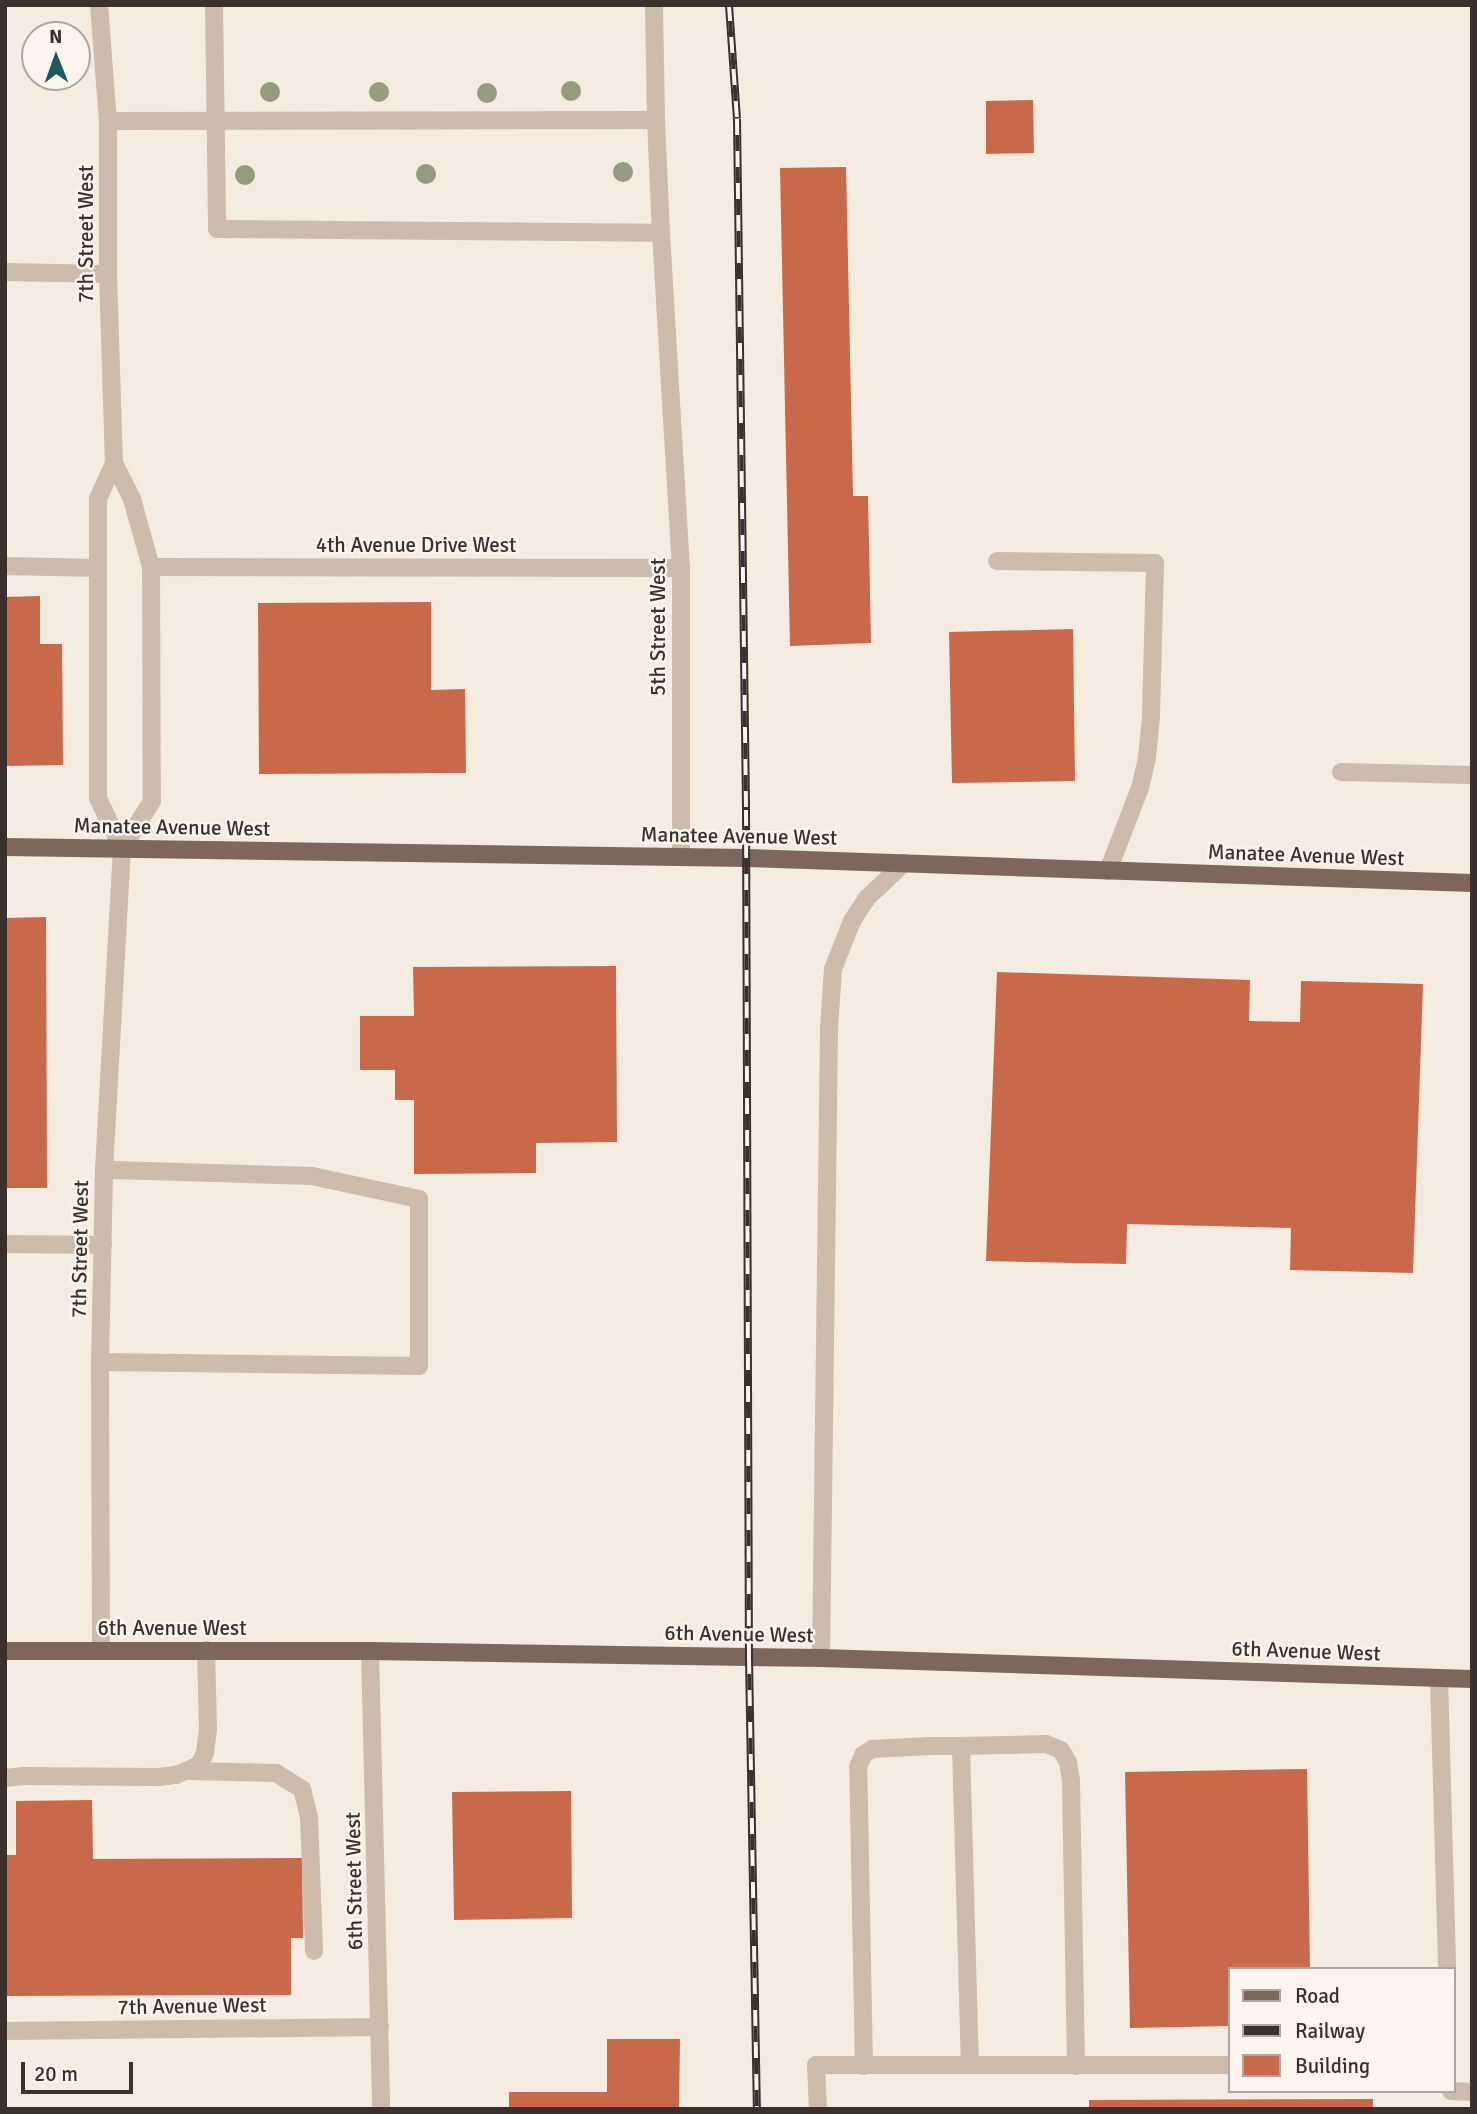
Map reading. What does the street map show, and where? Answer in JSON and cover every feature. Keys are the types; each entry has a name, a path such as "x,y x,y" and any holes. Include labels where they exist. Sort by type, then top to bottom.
{"main road":[{"name":"Manatee Avenue West","path":"5,847 681,856 1472,883"},
{"name":"6th Avenue West","path":"5,1651 370,1651 821,1658 1472,1679"}],"street":[{"name":"7th Street West","path":"99,5 108,121 108,274 114,463 132,499 151,567 152,801 121,849"},
{"path":"214,5 217,229 661,233"},
{"name":"5th Street West","path":"654,5 661,233 681,569 681,856"},
{"path":"108,121 656,120"},
{"path":"5,272 108,274"},
{"name":"7th Street West","path":"101,1650 100,1362 104,1170 121,849 97,798 98,499 114,463"},
{"path":"997,561 1155,563 1151,717 1147,758 1140,788 1108,871"},
{"path":"5,566 99,568"},
{"name":"4th Avenue Drive West","path":"151,567 681,569"},
{"path":"1342,772 1472,775"},
{"path":"821,1658 833,969 852,921 867,898 904,863"},
{"path":"100,1362 419,1366 418,1199 312,1176 104,1170"},
{"path":"5,1244 103,1245"},
{"path":"189,1771 198,1765 205,1753 206,1650"},
{"name":"6th Street West","path":"370,1651 381,2109"},
{"path":"1439,1678 1447,1967"},
{"path":"864,2066 860,1760 865,1752 883,1746 1046,1744 1060,1750 1068,1762 1072,1780 1076,2066"},
{"path":"961,1746 970,2065"},
{"path":"5,1778 159,1777 189,1771 276,1773 302,1789 309,1818 314,1951"},
{"name":"7th Avenue West","path":"5,2031 380,2026"},
{"path":"818,2109 816,2065 1228,2065"}],"building":[{"path":"1033,100 1034,153 986,154 986,101"},
{"path":"846,167 853,496 868,496 871,643 790,646 780,168"},
{"path":"40,596 40,644 62,644 63,765 5,766 5,597"},
{"path":"431,602 431,690 465,689 466,773 259,774 258,603"},
{"path":"1073,629 1075,781 952,783 949,632"},
{"path":"46,917 47,1188 5,1188 5,918"},
{"path":"616,966 617,1142 536,1143 536,1173 414,1174 414,1100 395,1100 395,1070 360,1070 360,1016 414,1016 413,967"},
{"path":"997,972 1250,980 1249,1021 1300,1022 1301,981 1423,984 1413,1273 1290,1270 1291,1228 1127,1224 1126,1264 986,1261"},
{"path":"1307,1769 1310,1967 1228,1967 1228,2026 1130,2028 1125,1772"},
{"path":"571,1791 572,1918 454,1920 452,1792"},
{"path":"92,1800 93,1859 302,1858 303,1938 291,1938 291,1995 5,1996 5,1855 16,1855 16,1801"},
{"path":"607,2039 680,2039 679,2109 509,2109 509,2092 607,2092"},
{"path":"1373,2099 1373,2109 1089,2109 1089,2100"}],"railway":[{"path":"729,5 737,119 746,810 749,1658 757,2109"}]}
